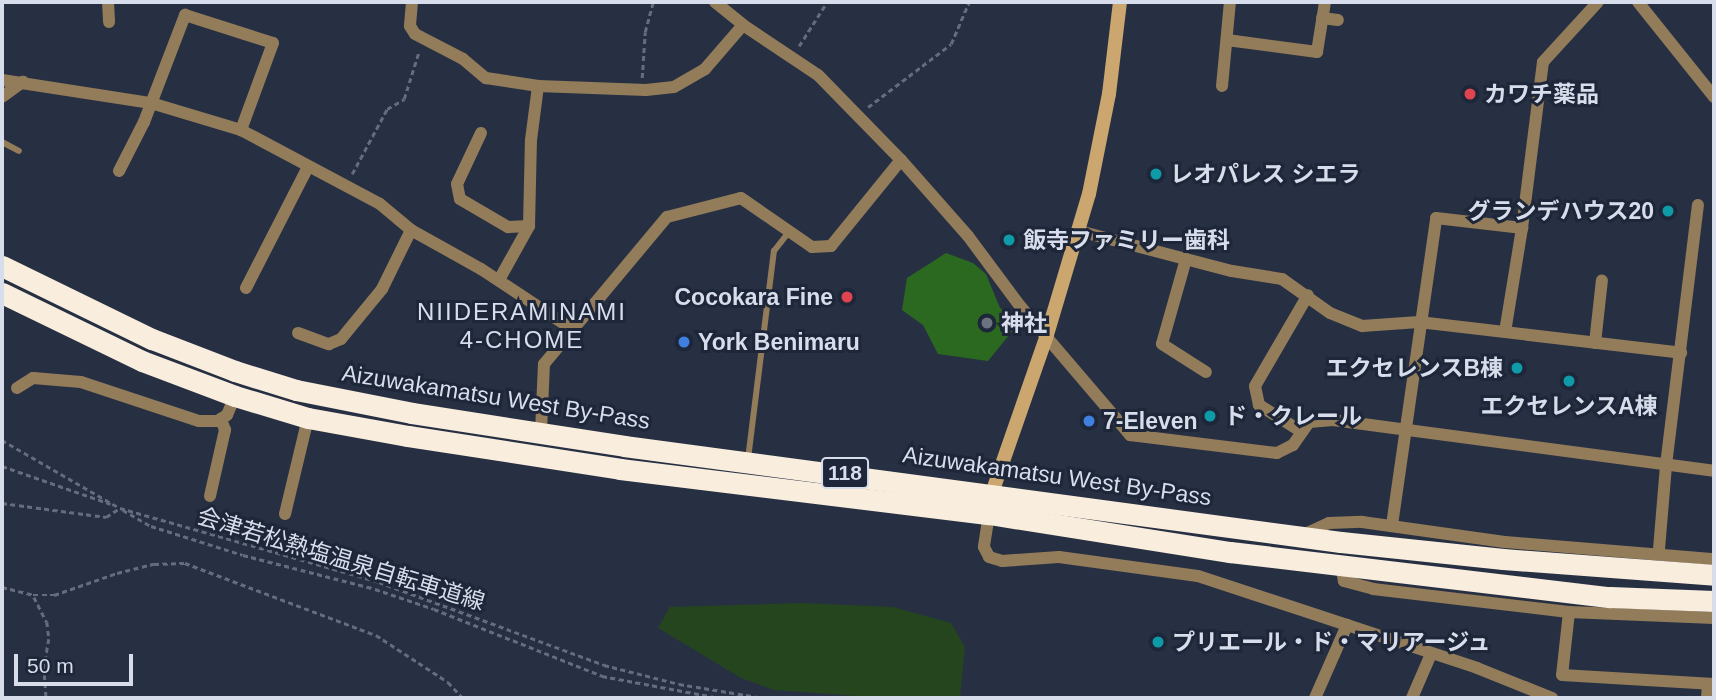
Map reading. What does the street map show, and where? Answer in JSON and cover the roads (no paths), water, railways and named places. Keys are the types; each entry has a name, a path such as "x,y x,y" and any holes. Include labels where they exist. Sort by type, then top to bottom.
{"highway":[{"name":"Aizuwakamatsu West By-Pass","path":"2,266 152,339 234,371 296,390 412,413 748,461 990,503 1230,552 1341,563 1610,597 1714,600"},
{"name":"Aizuwakamatsu West By-Pass","path":"2,293 142,360 235,396 307,418 620,469 990,503 1503,559 1714,575"}],"street":[{"path":"108,2 109,22"},
{"path":"412,2 411,31 463,59 486,78 538,86 640,90 674,87 705,69 743,25"},
{"path":"715,2 743,25 818,75 901,160 968,236 1046,338 1130,435 1277,453 1293,444 1309,422 1316,419 1714,471"},
{"path":"1120,2 1109,94 1079,231 990,503 984,547 989,557 1002,561 1059,557 1198,576 1477,668 1554,698 1562,675 1569,612"},
{"path":"1222,86 1230,2"},
{"path":"1227,40 1317,52 1325,2"},
{"path":"1506,332 1543,62 1598,2"},
{"path":"1638,2 1714,97"},
{"path":"119,171 151,103 185,15 273,43 241,130"},
{"path":"1322,18 1338,20"},
{"path":"2,79 151,103 241,130 380,204 411,230 499,281 572,328"},
{"path":"2,97 23,82"},
{"path":"499,281 529,226 531,140 538,86"},
{"path":"481,133 457,184 460,199 508,227 529,226"},
{"path":"541,432 544,364 667,217 741,198 812,247 831,246 901,160"},
{"path":"246,288 308,167"},
{"path":"1659,548 1666,465 1698,205"},
{"path":"1392,525 1436,218 1522,228"},
{"path":"298,333 329,344 341,339 382,289 405,248 411,230"},
{"path":"1079,231 1186,259 1282,279 1330,313 1362,326 1419,322 1681,353"},
{"path":"1186,259 1162,344 1206,372"},
{"path":"1595,343 1602,280"},
{"path":"1302,432 1259,405 1255,386 1308,295"},
{"path":"17,388 33,378 81,382 199,421 221,419 227,415 235,396"},
{"path":"285,514 307,418"},
{"path":"210,496 225,430 221,419"},
{"path":"1301,536 1329,523 1362,522 1505,542 1714,559"},
{"path":"1341,563 1344,581 1373,589 1569,612 1714,618"},
{"path":"1315,698 1347,625"},
{"path":"1412,698 1431,654"},
{"path":"1562,675 1711,684 1707,698"}],"lane":[{"path":"2,142 19,151"},
{"path":"748,461 774,251 789,232"}],"place":[{"name":"カワチ薬品","path":"1470,94"},
{"name":"レオパレス シエラ","path":"1156,174"},
{"name":"グランデハウス20","path":"1668,211"},
{"name":"飯寺ファミリー歯科","path":"1009,240"},
{"name":"Cocokara Fine","path":"847,297"},
{"name":"神社","path":"987,323"},
{"name":"York Benimaru","path":"684,342"},
{"name":"エクセレンスB棟","path":"1517,368"},
{"name":"エクセレンスA棟","path":"1569,381"},
{"name":"ド・クレール","path":"1210,416"},
{"name":"7-Eleven","path":"1089,421"},
{"name":"プリエール・ド・マリアージュ","path":"1158,642"}],"district":[{"name":"NIIDERAMINAMI 4-CHOME","path":"522,326"}]}
